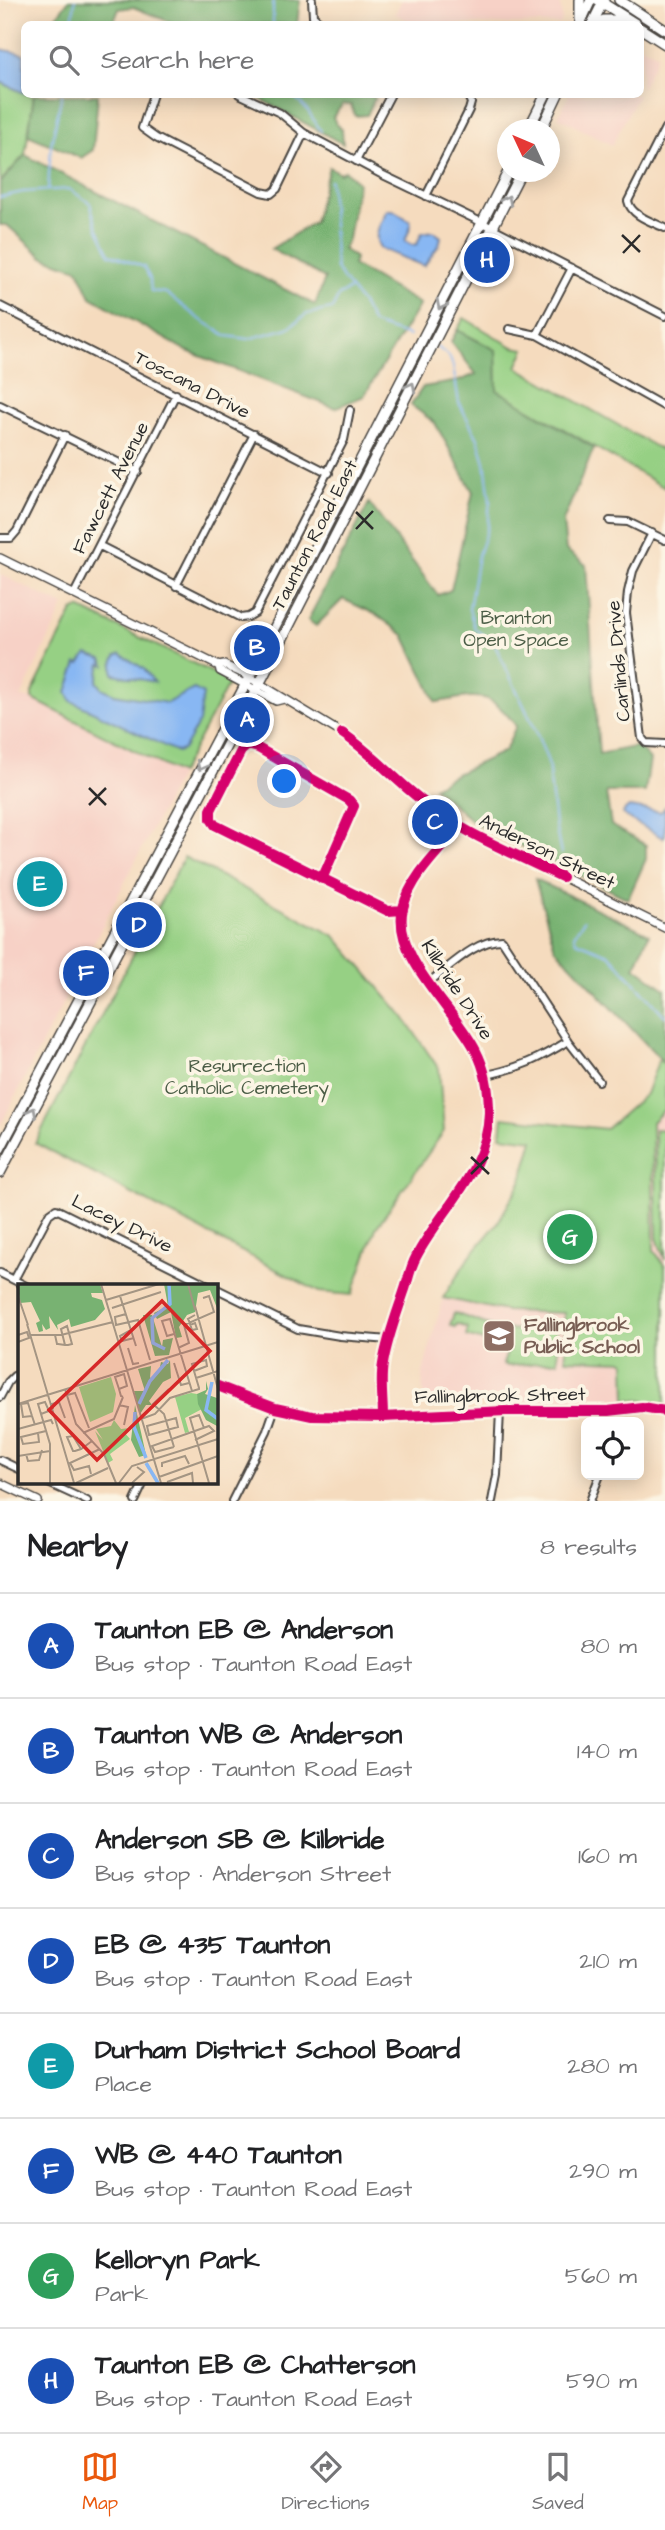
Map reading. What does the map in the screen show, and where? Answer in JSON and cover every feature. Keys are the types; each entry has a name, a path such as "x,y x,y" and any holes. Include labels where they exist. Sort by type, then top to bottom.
{"main road":[{"path":"579,21 580,0"},
{"path":"580,21 591,0"},
{"path":"619,0 629,3 665,30"},
{"path":"593,21 602,1 631,21"},
{"path":"644,31 665,44"},
{"path":"534,119 544,98"},
{"path":"546,119 556,98"},
{"name":"Taunton Road East","path":"0,1149 247,681 503,182"},
{"name":"Taunton Road East","path":"0,1173 257,686 515,182"},
{"path":"369,443 380,448"},
{"path":"344,491 355,496"}],"street":[{"path":"312,0 313,16 319,21"},
{"path":"152,98 142,128 156,138 261,192 271,194 277,189 304,133"},
{"path":"248,98 280,113 304,133 356,161 665,316"},
{"path":"356,161 389,98"},
{"path":"426,196 470,110 469,98"},
{"path":"665,128 628,201 635,212 665,228"},
{"path":"537,335 572,268"},
{"name":"Toscana Drive","path":"0,306 254,434 176,586"},
{"path":"509,329 537,335 665,407"},
{"name":"Fawcett Avenue","path":"74,594 176,394"},
{"path":"0,405 138,472"},
{"path":"100,547 241,618 248,617 255,613 329,473 344,440 350,410"},
{"path":"254,434 329,473"},
{"path":"0,538 11,538 17,531 65,435"},
{"path":"610,521 628,522 665,540"},
{"name":"Carlinds Drive","path":"652,533 633,570 626,613 642,738 646,743 665,744"},
{"name":"Anderson Street","path":"0,558 219,666 220,671 257,686 276,701 284,699 348,737 421,800 460,826 665,928"},
{"path":"321,879 354,806 349,800 315,780 248,745 241,751 211,810 211,819 215,825 321,879 388,911 403,910"},
{"name":"Kilbride Drive","path":"383,1417 382,1366 415,1259 441,1218 466,1186 485,1142 489,1115 487,1075 476,1049 411,956 402,933 403,910 412,885 460,826"},
{"path":"429,982 480,945 502,940 568,1041 599,1081"},
{"path":"487,1075 518,1069 568,1041"},
{"name":"Lacey Drive","path":"15,1280 49,1214 55,1209 207,1284"},
{"path":"0,1273 22,1284"},
{"path":"217,1289 298,1329 389,1340"},
{"path":"0,1397 8,1382 14,1376 18,1378"},
{"name":"Fallingbrook Street","path":"217,1386 275,1408 312,1416 383,1417 500,1411 608,1411 642,1407 665,1411"},
{"path":"232,1501 267,1431 275,1408"},
{"path":"492,1501 497,1475 500,1411"},
{"path":"608,1411 608,1417"},
{"path":"0,1460 18,1469"},
{"path":"590,1501 598,1480"},
{"path":"0,1483 38,1501"},
{"path":"50,1484 86,1501"},
{"path":"135,1501 143,1484"}],"shaded area":[{"path":"402,0 560,0 562,20 410,21 395,14"},
{"path":"644,48 658,55 644,83"},
{"path":"567,98 636,98 612,145 558,117"},
{"path":"0,574 64,606 21,697 32,699 180,774 0,1126"},
{"path":"665,1109 665,1267 654,1250 652,1122"},
{"name":"Fallingbrook Public School","path":"443,1298 506,1311 564,1313 625,1361 626,1399 424,1406 422,1376"}],"green space":[{"path":"69,0 300,0 297,21 168,21 133,7 119,9 114,21 53,21"},
{"path":"0,82 21,91 21,98 34,98 25,155 0,182"},
{"path":"34,98 98,98 93,150 81,158 28,135"},
{"path":"259,98 375,98 367,115 355,116 351,105 343,104 333,117 342,129 343,144"},
{"path":"25,155 315,305 325,278 271,249 314,222 329,167 340,173 345,171 358,182 348,239 343,249 355,258 353,265 420,304 364,396 335,408 187,351 91,297 78,269 43,257 7,225 0,225 0,183"},
{"path":"464,318 513,347 525,349 517,367 665,452 665,488 497,390 496,350 457,330"},
{"name":"Branton Open Space","path":"457,330 496,350 497,390 594,448 563,521 566,550 586,565 599,754 638,746 650,760 645,792 606,792 611,825 646,845 646,859 628,899 474,823 434,787 505,751 516,726 498,705 489,700 472,697 436,702 404,635 377,615 343,599 316,626 308,620 369,503 438,595 451,590 473,492 435,423 411,405 423,387 459,381 476,374 451,342"},
{"path":"79,608 230,681 180,774 32,699 32,693 73,611"},
{"name":"Resurrection Catholic Cemetery","path":"184,857 335,936 403,1016 439,1069 444,1131 376,1228 352,1295 319,1292 35,1143"},
{"path":"535,879 649,934 635,967 665,989 665,1064 555,948"},
{"path":"659,1059 665,1064 665,1109 652,1122 654,1250 665,1267 665,1403 626,1399 625,1361 566,1359 564,1313 506,1311 443,1298 469,1257 497,1224 521,1182 533,1140 501,1136 503,1117 606,1129 646,1094"},
{"path":"655,1129 665,1130 665,1260 657,1238"},
{"path":"454,1313 503,1330 556,1328 558,1361 507,1366 503,1364 509,1347 504,1345 505,1341 494,1337 491,1343 466,1336 468,1328 457,1324 455,1327 450,1325"}],"water":[{"path":"0,49 21,53 21,92 0,82"},
{"path":"387,210 393,210 410,221 405,241 412,245 417,244 422,233 433,231 441,237 439,245 424,266 381,249 377,234"},
{"path":"87,654 102,659 105,665 101,664 97,682 114,694 167,703 194,689 203,694 199,722 183,750 177,752 71,701 67,692 77,663 80,664"},
{"path":"121,654 144,669 154,682 113,674 113,663 116,656"},
{"path":"629,807 661,812 665,807 663,838 626,817 623,814"}],"waterway":[{"path":"72,21 75,0"},
{"path":"273,0 273,21"},
{"path":"48,190 51,145 61,98"},
{"path":"296,98 321,131"},
{"path":"330,180 336,269 363,305 373,324 409,336"},
{"path":"0,197 23,192 69,189 90,203 97,227 110,254 144,267 150,279 151,291 166,293 227,336 248,339 288,328 307,314 332,309 339,295 350,289"},
{"path":"437,347 449,356 453,366 459,403 478,439 485,462 490,501 487,529 478,555 469,609 475,629 493,641 548,762 561,854"},
{"path":"584,920 574,935 576,941 609,954 665,1016"}],"cycle path":[{"path":"342,733 436,811 488,842 562,877"},
{"path":"322,879 354,806 349,800 258,748 248,745 241,751 211,810 211,819 215,825 388,911 403,910"},
{"path":"383,1417 382,1377 385,1355 412,1266 426,1239 462,1189 481,1153 487,1133 488,1096 485,1073 479,1058 467,1035 416,964 402,927 403,908 412,885 460,826"},
{"path":"217,1386 275,1408 312,1416 383,1417 505,1411 608,1411 642,1407 665,1411"}],"place":[{"name":"Taunton EB @ Chatterson","path":"487,260"},
{"name":"Taunton WB @ Anderson","path":"257,648"},
{"name":"Taunton EB @ Anderson","path":"247,720"},
{"name":"Anderson SB @ Kilbride","path":"435,822"},
{"name":"Durham District School Board","path":"40,884"},
{"name":"EB @ 435 Taunton","path":"139,925"},
{"name":"WB @ 440 Taunton","path":"86,973"},
{"name":"Kelloryn Park","path":"570,1237"},
{"name":"Fallingbrook Public School","path":"499,1336"}]}
